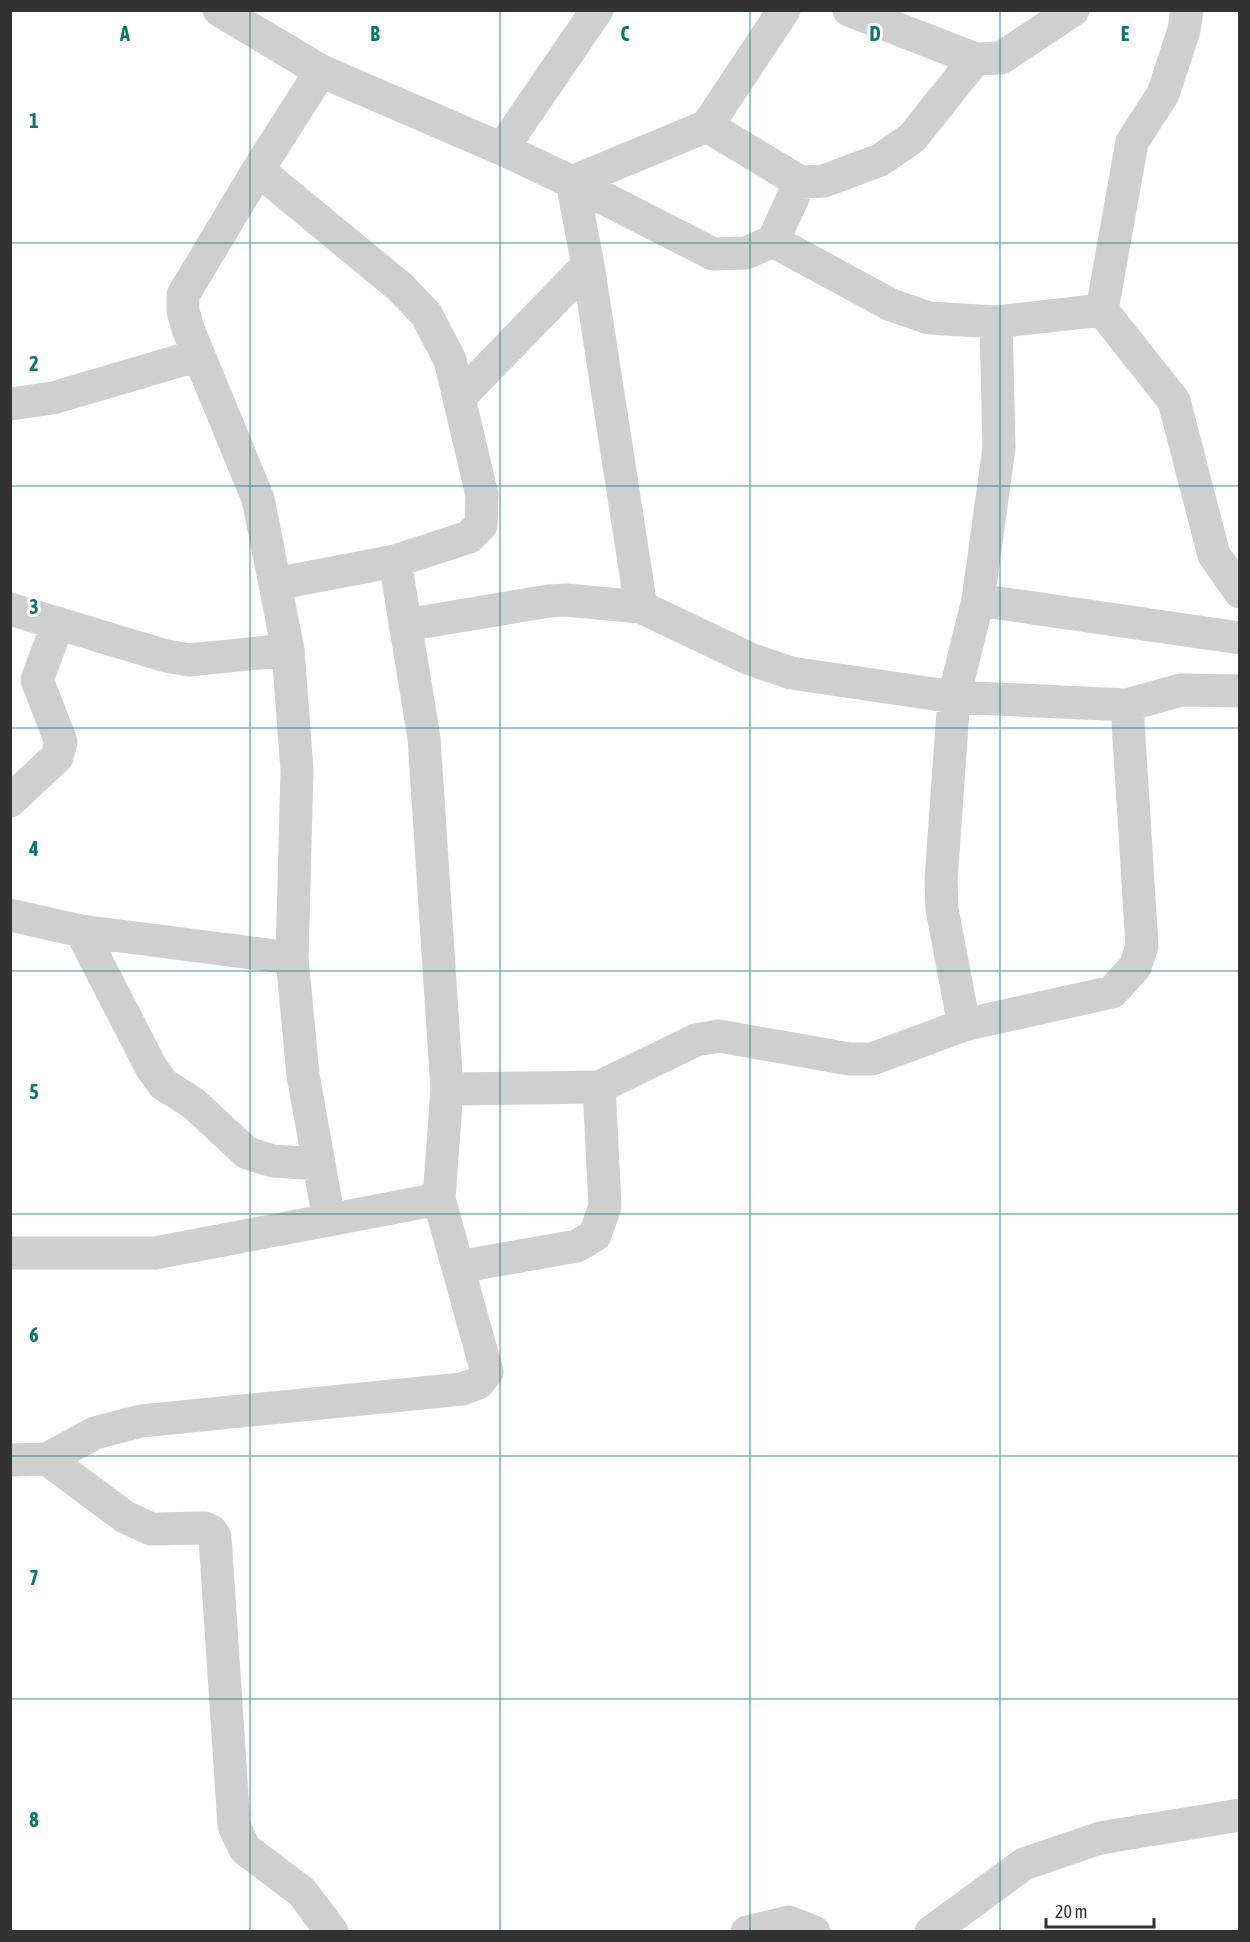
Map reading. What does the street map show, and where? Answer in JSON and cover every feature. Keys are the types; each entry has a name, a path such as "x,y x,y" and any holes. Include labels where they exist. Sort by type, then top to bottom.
{"street":[{"path":"219,10 321,71 502,149 712,254 746,253 773,242 800,182"},
{"path":"502,149 597,10"},
{"path":"572,182 707,126 784,10"},
{"path":"849,10 975,59 1001,58 1073,10"},
{"path":"1187,10 1184,30 1163,94 1132,142 1102,310 1174,401 1214,555 1239,592"},
{"path":"707,126 800,182 824,181 880,160 912,138 975,59"},
{"path":"321,71 183,295 183,311 258,499 288,650 297,770 292,958 303,1075 329,1220"},
{"path":"258,170 400,287 426,314 450,360 482,495 481,525 469,537 395,561 275,584"},
{"path":"572,182 588,265 641,607"},
{"path":"773,242 891,305 929,318 996,322 1102,310"},
{"path":"459,398 588,265"},
{"path":"964,1025 942,909 941,880 954,697 978,600 999,448 996,322"},
{"path":"10,404 53,398 199,355"},
{"path":"10,1460 47,1459 95,1433 141,1421 462,1389 478,1383 486,1372 439,1199 447,1089 424,738 395,561"},
{"path":"405,625 566,600 641,607 750,659 790,673 954,697 1127,705 1181,690 1239,691"},
{"path":"978,600 1239,638"},
{"path":"10,609 166,656 189,660 288,650"},
{"path":"10,801 57,757 61,742 38,680 58,623"},
{"path":"447,1089 599,1087 696,1040 719,1036 849,1059 872,1059 964,1025 1112,992 1135,967 1142,946 1127,705"},
{"path":"10,915 81,931 292,958"},
{"path":"81,931 151,1067 163,1084 193,1103 247,1153 273,1161 319,1164"},
{"path":"458,1268 577,1246 596,1235 605,1206 599,1087"},
{"path":"10,1253 155,1253 439,1199"},
{"path":"47,1459 125,1516 151,1529 205,1528 212,1531 215,1537 234,1826 244,1849 302,1892 332,1932"},
{"path":"932,1931 1024,1864 1100,1838 1239,1815"},
{"path":"747,1932 789,1922 814,1932"}]}
